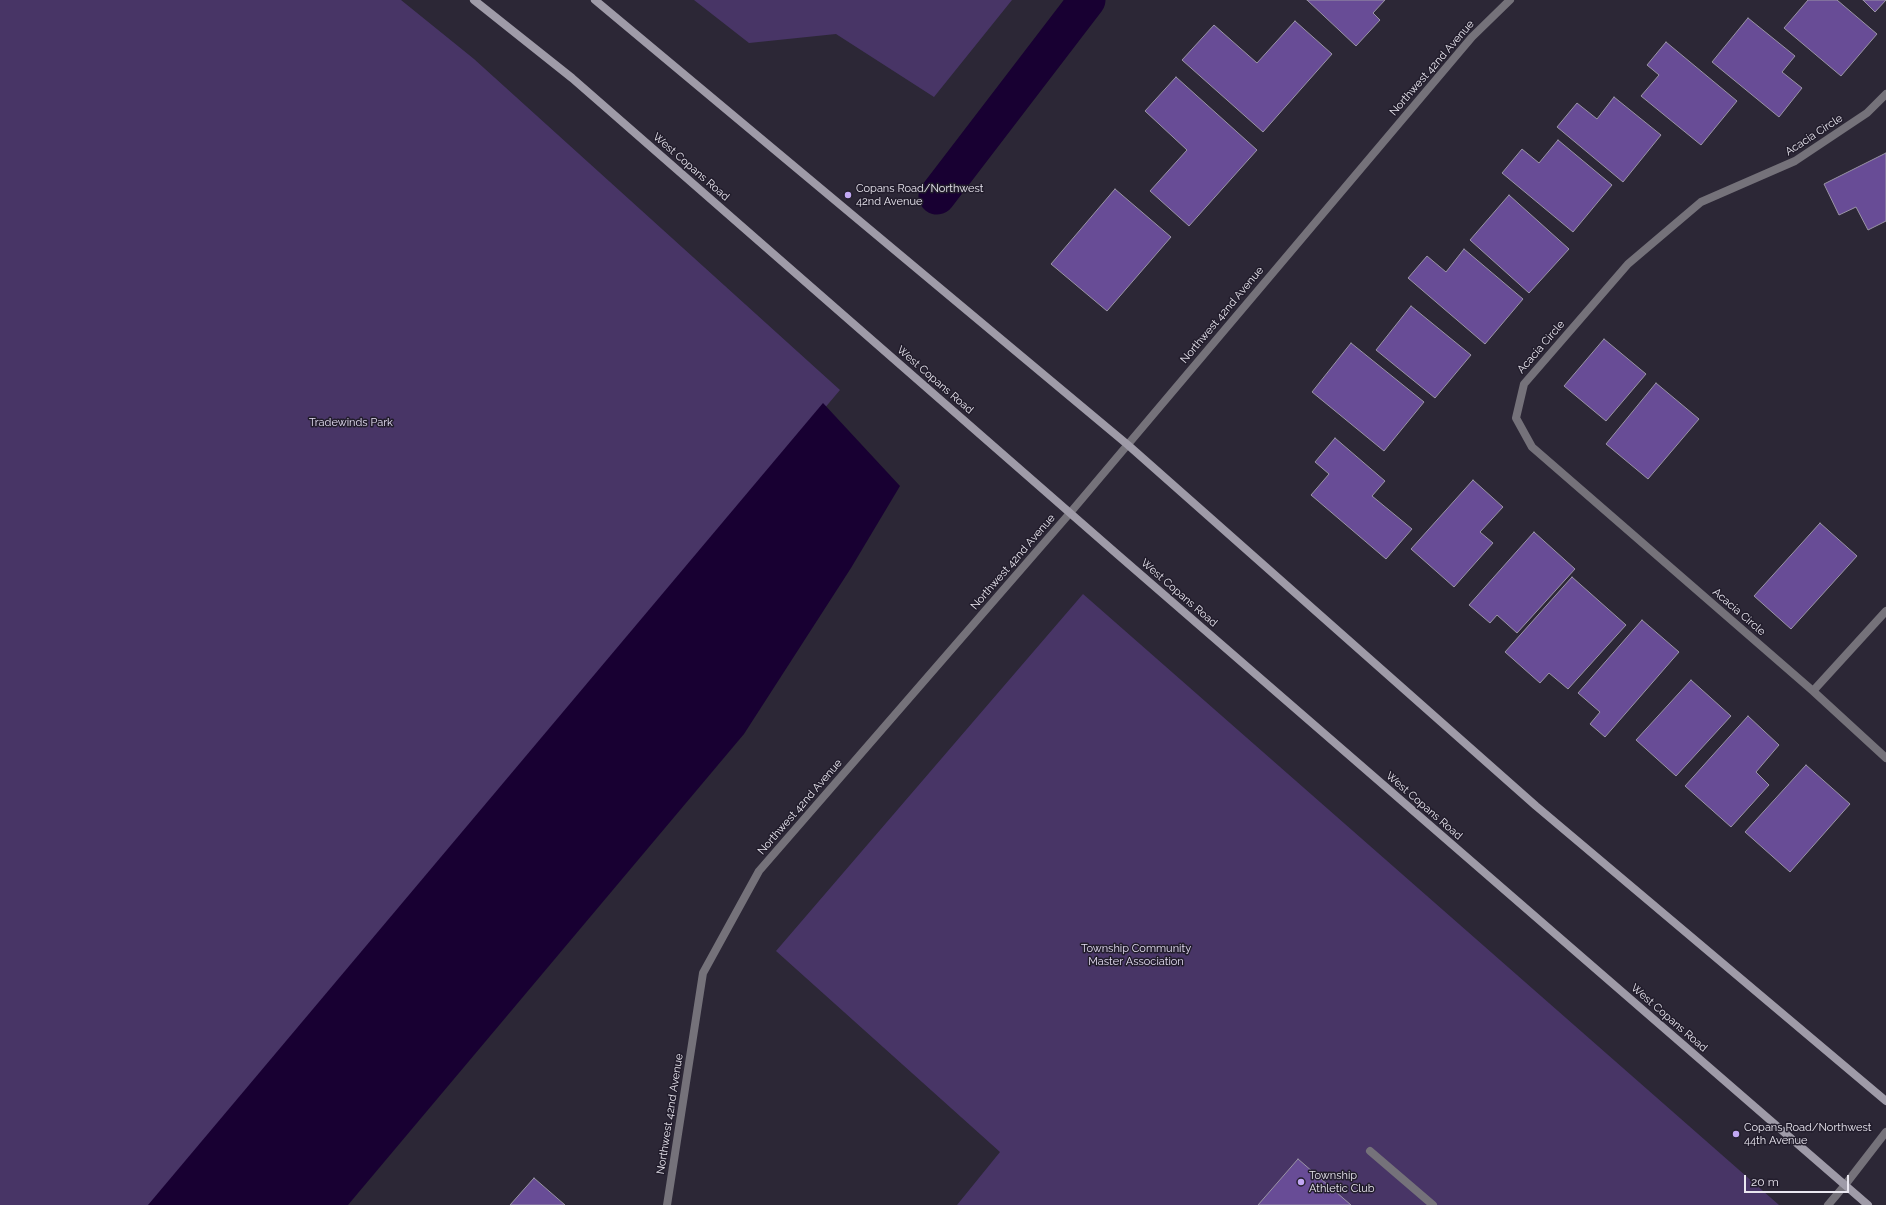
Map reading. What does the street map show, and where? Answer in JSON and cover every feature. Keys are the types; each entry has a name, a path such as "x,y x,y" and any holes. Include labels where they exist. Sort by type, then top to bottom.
{"main road":[{"name":"West Copans Road","path":"474,0 572,78 1070,513 1868,1205"},
{"path":"595,0 1128,444 1536,806 1886,1101"}],"street":[{"name":"Northwest 42nd Avenue","path":"667,1205 703,973 759,871 1070,513 1472,36 1510,0"},
{"name":"Acacia Circle","path":"1886,94 1867,113 1795,161 1701,202 1628,264 1524,384 1516,418 1532,447 1813,691 1886,758"},
{"path":"1813,691 1886,611"},
{"path":"1828,1205 1886,1132"},
{"path":"1370,1151 1433,1205"}],"green space":[{"name":"Tradewinds Park","path":"0,0 401,0 474,59 840,390 151,1205 0,1205"},
{"path":"694,0 1012,0 934,97 836,34 749,43"},
{"name":"Township Community Master Association","path":"1083,594 1779,1205 957,1205 1000,1152 776,951"}],"shaded area":[{"path":"823,403 900,486 851,568 744,734 348,1205 148,1205"}],"building":[{"path":"1307,0 1385,0 1373,13 1380,20 1356,46"},
{"path":"1808,0 1837,0 1877,34 1841,76 1784,28"},
{"path":"1863,0 1886,0 1875,12"},
{"path":"1748,18 1795,56 1782,72 1802,88 1779,117 1712,62"},
{"path":"1295,21 1332,54 1263,132 1182,60 1214,25 1257,63"},
{"path":"1666,42 1737,101 1701,145 1641,96 1659,75 1647,65"},
{"path":"1176,77 1257,150 1189,226 1150,191 1187,150 1145,111"},
{"path":"1614,97 1661,135 1623,182 1557,127 1577,103 1597,119"},
{"path":"1558,140 1612,185 1573,232 1502,173 1522,149 1539,163"},
{"path":"1886,153 1886,221 1868,230 1856,207 1839,215 1824,184"},
{"path":"1115,189 1171,237 1107,311 1051,264"},
{"path":"1509,195 1569,249 1529,293 1470,240"},
{"path":"1464,249 1523,299 1485,344 1408,278 1427,256 1446,272"},
{"path":"1411,306 1471,355 1435,398 1376,350"},
{"path":"1604,339 1646,374 1606,421 1564,386"},
{"path":"1351,343 1424,402 1384,451 1312,392"},
{"path":"1656,383 1699,419 1648,479 1606,444"},
{"path":"1335,438 1385,481 1372,496 1412,529 1386,559 1311,495 1329,474 1315,462"},
{"path":"1473,480 1503,507 1480,532 1493,543 1454,587 1411,549"},
{"path":"1820,523 1857,556 1791,629 1754,596"},
{"path":"1534,532 1575,569 1517,633 1497,615 1490,623 1469,605"},
{"path":"1572,577 1626,625 1568,689 1549,673 1540,683 1505,652"},
{"path":"1642,620 1679,652 1605,737 1590,724 1600,712 1578,693"},
{"path":"1691,680 1731,716 1676,776 1636,740"},
{"path":"1748,716 1779,745 1756,772 1769,785 1731,827 1685,786"},
{"path":"1806,765 1850,804 1790,872 1745,832"},
{"name":"Township Athletic Club","path":"1298,1159 1351,1205 1258,1205"},
{"path":"534,1178 565,1205 510,1205"}],"waterway":[{"path":"937,196 1087,0"}],"place":[{"name":"Copans Road/Northwest 42nd Avenue","path":"848,195"},
{"name":"Copans Road/Northwest 44th Avenue","path":"1736,1134"},
{"name":"Township Athletic Club","path":"1301,1182"}]}
